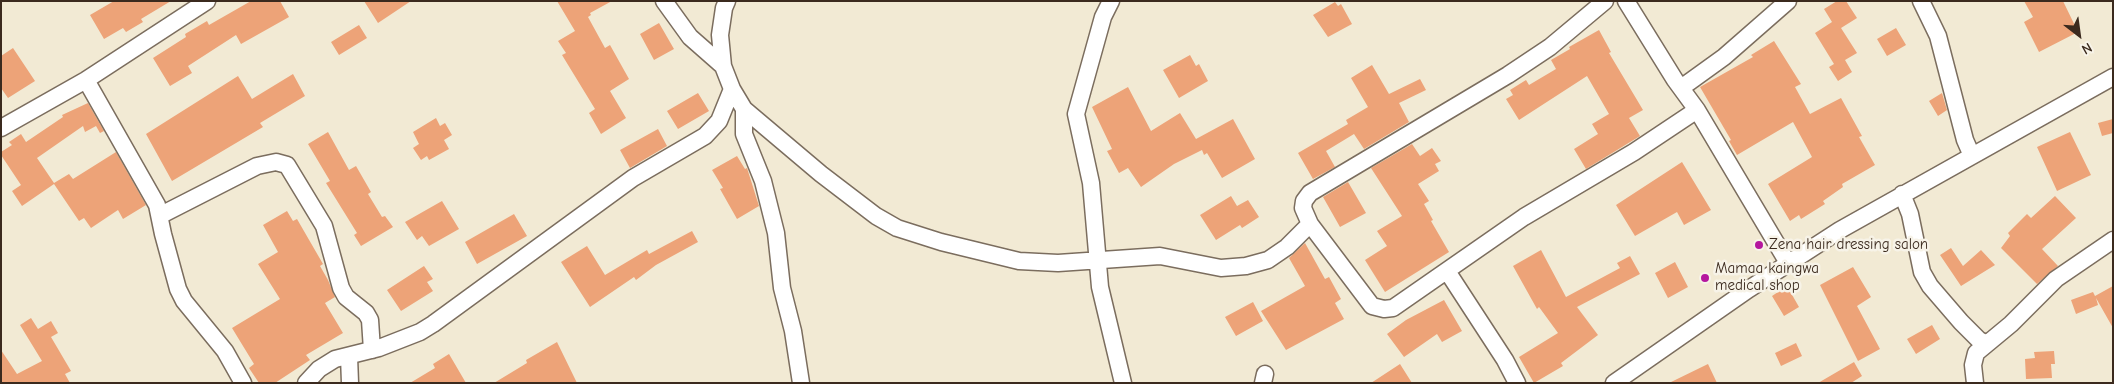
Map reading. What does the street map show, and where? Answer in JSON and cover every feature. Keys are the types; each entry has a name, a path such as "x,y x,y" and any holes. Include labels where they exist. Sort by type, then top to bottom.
{"street":[{"path":"1,128 86,80 208,1"},
{"path":"664,1 690,36 723,66"},
{"path":"727,1 720,34 723,66 732,89 744,108 821,174 876,216 897,228 974,251 1019,261 1099,261 1160,256 1221,268 1246,266 1275,256 1310,224"},
{"path":"1112,1 1103,16 1076,114 1092,183 1100,287 1123,383"},
{"path":"1606,1 1550,46 1508,75 1310,193 1304,201 1303,208 1310,224 1372,306 1377,309 1394,308 1524,217 1634,152 1697,110"},
{"path":"1626,1 1697,110 1788,263"},
{"path":"1681,88 1724,57 1788,1"},
{"path":"1921,1 1934,23 1963,132 1972,156"},
{"path":"1614,383 1788,263 1902,194 2113,77"},
{"path":"86,80 144,178 161,214 162,234 178,289 184,301 225,351 243,383"},
{"path":"306,383 327,363 372,350 420,332 433,324 633,178 706,136 719,121 732,89"},
{"path":"744,108 744,134 763,181 776,233 782,288 801,383"},
{"path":"161,214 257,166 276,162 287,165 324,226 341,288 346,297 366,314 370,320 372,350"},
{"path":"1902,194 1910,214 1922,272 1930,286 1961,322 1979,340 1986,342"},
{"path":"1968,383 1976,353 1986,342 2011,324 2056,279 2113,240"},
{"path":"1446,271 1505,360 1517,383"},
{"path":"349,356 350,383"},
{"path":"1973,365 1976,383"}],"building":[{"path":"114,1 171,1 141,19 143,22 126,32 123,28 104,39 90,15"},
{"path":"251,1 280,1 289,17 241,44 236,35 188,66 192,73 170,86 153,58 186,37 185,34 207,21 209,25"},
{"path":"364,1 411,1 378,23"},
{"path":"557,1 612,1 590,13 591,15 588,17 605,48 610,45 629,79 610,91 626,118 601,134 589,113 595,109 562,55 566,53 558,41 575,31"},
{"path":"1837,1 1846,1 1857,18 1841,28 1857,53 1845,60 1852,72 1838,81 1829,67 1834,64 1815,33 1832,22 1824,9"},
{"path":"2024,1 2063,1 2078,32 2039,52 2024,22 2033,17"},
{"path":"1335,2 1338,6 1341,4 1352,24 1328,37 1313,15"},
{"path":"659,23 674,49 654,60 640,34"},
{"path":"359,25 367,38 339,55 331,42"},
{"path":"1896,28 1906,45 1887,56 1877,39"},
{"path":"1599,30 1611,52 1609,53 1643,110 1629,118 1640,136 1586,169 1574,149 1598,134 1592,124 1609,114 1587,76 1519,120 1506,99 1513,95 1510,90 1526,80 1529,85 1556,69 1551,60"},
{"path":"1774,41 1801,84 1795,87 1810,114 1841,98 1862,136 1859,137 1875,165 1842,184 1843,187 1823,201 1825,204 1801,219 1799,215 1790,221 1768,184 1812,157 1793,122 1737,155 1729,141 1731,140 1700,87 1753,57 1751,55"},
{"path":"13,48 35,81 8,98 1,88 1,56"},
{"path":"1190,55 1196,66 1199,64 1208,81 1179,98 1163,70"},
{"path":"1372,65 1389,94 1420,79 1426,90 1399,103 1409,122 1364,149 1354,134 1326,151 1335,167 1313,179 1298,153 1348,124 1346,120 1368,107 1351,78"},
{"path":"293,74 305,96 260,123 263,127 172,181 146,134 238,76 252,99"},
{"path":"1128,87 1151,131 1180,113 1196,139 1233,119 1255,159 1222,178 1207,153 1204,155 1202,150 1174,164 1141,187 1128,168 1119,173 1107,151 1112,149 1092,107"},
{"path":"698,93 709,111 678,129 667,111"},
{"path":"1942,93 1947,110 1938,116 1929,101"},
{"path":"88,103 104,131 100,133 96,126 85,132 83,126 37,158 54,183 69,174 73,179 116,152 146,205 123,219 118,210 91,228 84,218 79,221 54,184 22,206 12,191 21,185 1,155 1,152 12,145 9,142 21,134 26,142 63,117 62,115"},
{"path":"436,118 440,126 445,123 452,135 444,140 449,149 429,160 427,156 421,160 413,148 419,144 413,132"},
{"path":"2113,119 2113,133 2102,136 2098,123"},
{"path":"658,129 667,146 630,168 620,150"},
{"path":"328,132 349,170 356,166 371,192 368,194 382,217 385,216 393,227 361,246 354,235 357,233 326,183 330,181 308,144"},
{"path":"2070,132 2091,175 2057,191 2037,147"},
{"path":"1412,144 1420,156 1432,148 1441,161 1435,164 1439,171 1418,184 1429,201 1424,204 1433,220 1431,221 1449,252 1385,292 1365,260 1387,246 1377,231 1402,216 1371,168"},
{"path":"737,156 745,169 747,168 759,206 737,219 720,189 723,188 712,170"},
{"path":"1682,162 1711,210 1684,225 1677,212 1635,236 1616,205"},
{"path":"1348,182 1366,213 1340,227 1323,197"},
{"path":"1231,196 1237,206 1248,200 1259,217 1242,228 1240,225 1216,240 1200,215"},
{"path":"2055,196 2076,218 2042,249 2058,266 2037,284 2001,248 2010,236 2008,233 2027,214 2031,218"},
{"path":"442,201 459,229 429,246 422,236 417,240 405,222"},
{"path":"287,211 293,221 297,219 323,264 320,266 335,297 325,303 343,333 306,355 310,360 275,383 259,383 249,368 254,364 232,328 280,299 258,264 278,252 263,225"},
{"path":"514,214 527,236 477,264 465,242"},
{"path":"692,231 698,242 656,265 636,280 634,277 590,307 561,262 587,246 605,275 647,250 649,254"},
{"path":"1305,243 1325,279 1329,277 1341,299 1335,303 1344,319 1286,350 1261,311 1305,286 1289,258"},
{"path":"1951,248 1963,266 1981,250 1995,265 1961,286 1940,255"},
{"path":"1541,250 1566,297 1620,268 1617,263 1630,256 1640,274 1577,307 1598,335 1561,363 1563,366 1534,383 1519,357 1558,333 1539,307 1537,309 1513,266"},
{"path":"1675,262 1688,287 1668,298 1655,273"},
{"path":"424,266 433,279 427,282 433,291 401,311 387,290"},
{"path":"1853,267 1871,297 1857,306 1880,349 1858,361 1820,285"},
{"path":"1787,286 1799,307 1784,316 1772,296"},
{"path":"2113,286 2113,328 2096,298 2098,305 2076,314 2071,300 2093,292 2095,296"},
{"path":"1444,300 1462,331 1442,342 1437,334 1404,357 1387,334 1406,320"},
{"path":"1253,302 1263,321 1236,336 1225,317"},
{"path":"31,318 38,329 51,321 58,333 51,337 71,371 65,374 70,383 1,383 1,350 17,374 42,361 20,325"},
{"path":"1932,325 1940,339 1916,354 1907,339"},
{"path":"557,342 577,383 494,383 527,363 526,360"},
{"path":"1796,343 1802,356 1781,366 1775,353"},
{"path":"2054,351 2055,364 2051,364 2052,378 2026,379 2025,359 2035,358 2034,352"},
{"path":"449,354 466,383 410,383 435,368 433,364"},
{"path":"1854,362 1862,376 1851,383 1818,383"},
{"path":"1400,364 1412,383 1371,383"},
{"path":"1708,364 1717,383 1669,383"}],"place":[{"name":"Zena hair dressing salon","path":"1759,245"},
{"name":"Mamaa kaingwa medical shop","path":"1705,278"}]}
